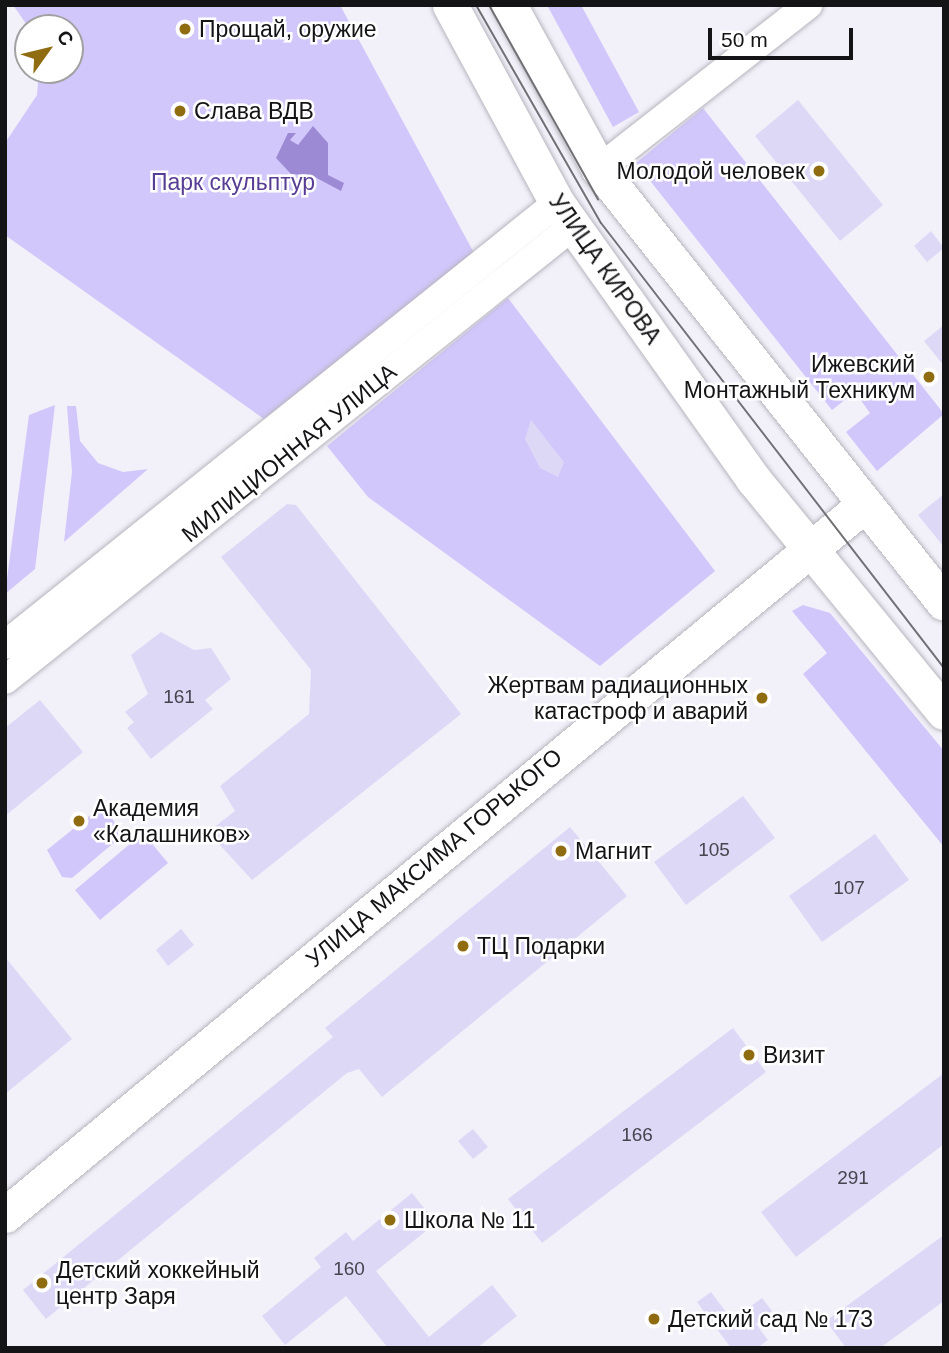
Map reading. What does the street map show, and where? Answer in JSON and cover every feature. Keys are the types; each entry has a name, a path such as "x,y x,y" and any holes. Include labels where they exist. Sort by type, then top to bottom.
{"main road":[{"name":"УЛИЦА КИРОВА","path":"450,5 565,215 809,548 944,712"},
{"path":"509,5 599,169 944,604"},
{"name":"УЛИЦА МАКСИМА ГОРЬКОГО","path":"5,1214 865,504"}],"street":[{"path":"599,169 808,5"},
{"name":"МИЛИЦИОННАЯ УЛИЦА","path":"5,645 565,215"},
{"name":"МИЛИЦИОННАЯ УЛИЦА","path":"5,680 565,215"}],"green space":[{"name":"Парк скульптур","path":"13,5 340,5 474,253 264,419 5,235 5,143 37,95 38,84 84,84 84,14 19,14"},
{"path":"547,5 581,5 639,112 613,127"},
{"path":"703,108 944,414 877,471 846,432 870,413 855,392 832,410 636,163"},
{"path":"508,298 715,571 600,666 368,497 327,446"},
{"path":"55,405 35,569 5,594 29,415"},
{"path":"67,406 76,406 80,441 98,463 123,472 148,469 64,542 72,472"},
{"path":"803,605 830,613 944,751 944,847 803,674 827,653 792,611"},
{"path":"103,805 123,835 72,878 62,877 47,850"},
{"path":"143,833 168,863 100,920 75,890"}],"shaded area":[{"path":"313,126 328,143 328,175 344,183 341,191 313,176 291,174 276,158 288,133 296,133 290,140 298,145"}],"building":[{"name":"Молодой человек","path":"798,100 883,205 840,241 755,136"},
{"path":"931,231 944,248 927,262 914,246"},
{"path":"944,325 944,366 924,341"},
{"path":"531,420 564,462 558,477 540,468 525,439"},
{"path":"944,494 944,547 918,515"},
{"path":"287,504 296,505 461,714 252,880 208,832 235,811 220,786 309,714 311,670 221,557"},
{"path":"161,632 194,650 211,648 231,679 205,700 213,709 151,759 127,728 134,722 125,712 148,694 131,655"},
{"path":"40,700 83,752 5,816 5,728"},
{"path":"743,796 775,838 686,905 654,862"},
{"path":"570,827 627,896 382,1097 359,1069 347,1073 46,1319 23,1290 333,1037 325,1028"},
{"path":"875,834 909,880 822,942 789,896"},
{"path":"181,929 194,945 168,966 156,950"},
{"path":"5,957 72,1039 5,1094"},
{"path":"733,1028 766,1072 542,1243 508,1199"},
{"path":"944,1073 944,1144 796,1257 761,1212"},
{"path":"473,1129 488,1147 473,1159 458,1141"},
{"path":"412,1193 436,1223 376,1271 429,1337 492,1285 517,1316 477,1348 388,1348 346,1296 285,1345 262,1316 321,1267 314,1258 346,1232 353,1241"},
{"path":"944,1235 944,1301 880,1348 846,1348 826,1321"},
{"path":"711,1292 732,1320 762,1298 772,1311 756,1324 768,1340 757,1348 731,1348 697,1302"}],"tram line":[{"path":"476,5 601,223 944,668"},
{"path":"489,5 598,199"}],"place":[{"name":"Прощай, оружие","path":"185,29"},
{"name":"Слава ВДВ","path":"180,111"},
{"name":"Молодой человек","path":"819,171"},
{"name":"Ижевский Монтажный Техникум","path":"929,377"},
{"name":"Жертвам радиационных катастроф и аварий","path":"762,698"},
{"name":"Академия «Калашников»","path":"79,821"},
{"name":"Магнит","path":"561,851"},
{"name":"ТЦ Подарки","path":"463,946"},
{"name":"Визит","path":"749,1055"},
{"name":"Школа № 11","path":"390,1220"},
{"name":"Детский хоккейный центр Заря","path":"42,1283"},
{"name":"Детский сад № 173","path":"654,1319"}]}
